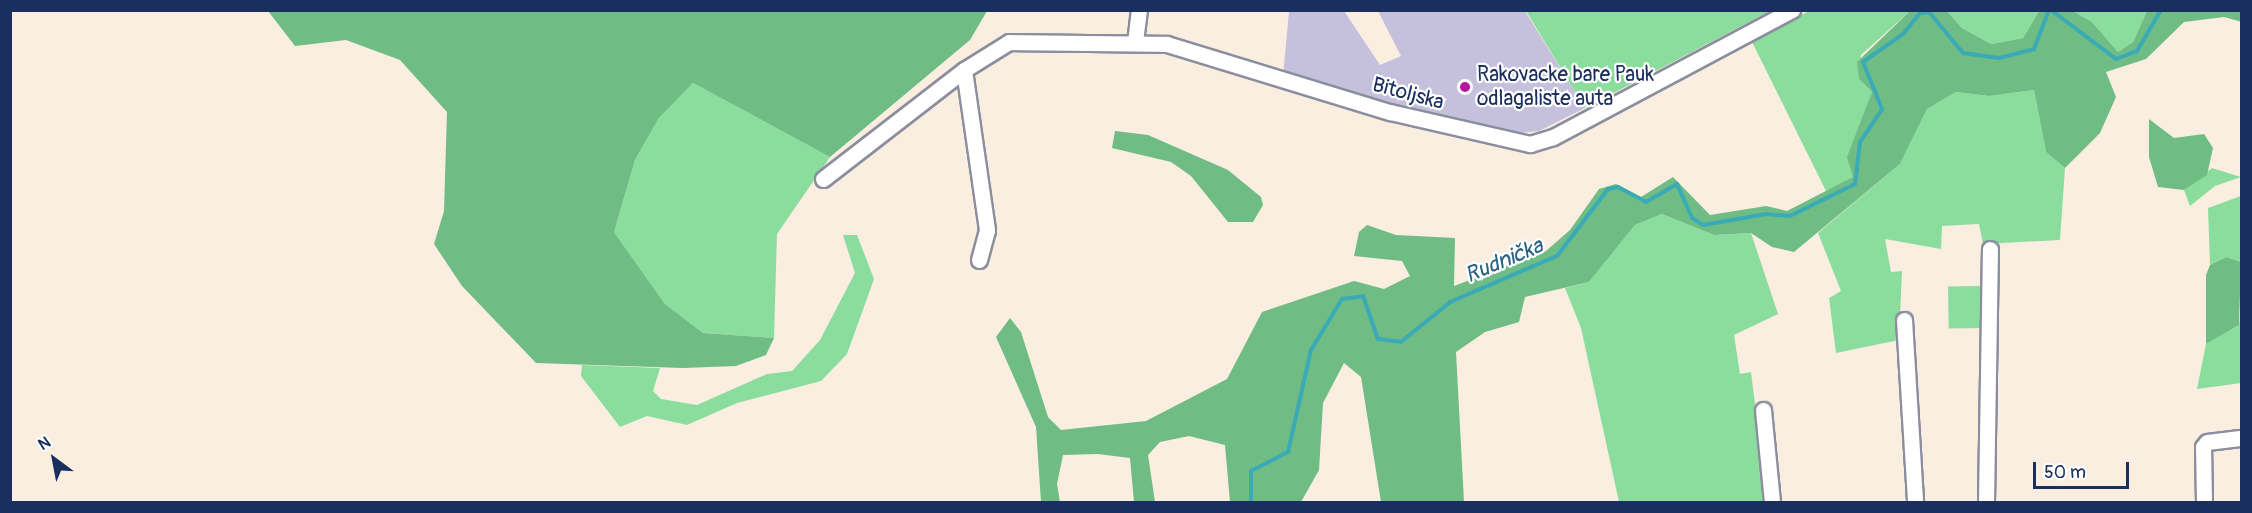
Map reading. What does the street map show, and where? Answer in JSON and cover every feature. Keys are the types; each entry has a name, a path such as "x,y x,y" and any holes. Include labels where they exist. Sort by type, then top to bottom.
{"street":[{"path":"1135,42 1139,10"},
{"name":"Bitoljska","path":"823,179 996,47 1023,41 1135,42 1189,50 1390,112 1530,144 1553,137 1792,10"},
{"path":"964,70 987,231 979,260"},
{"path":"1986,502 1989,249"},
{"path":"1904,320 1916,502"},
{"path":"1763,410 1772,502"},
{"path":"2204,502 2203,447 2207,442 2241,438"}],"shaded area":[{"path":"1289,11 1344,11 1380,65 1401,56 1378,11 1525,11 1585,108 1539,131 1520,133 1405,110 1283,76"}],"green space":[{"path":"268,11 987,11 970,40 830,157 693,83 659,118 635,160 614,232 665,304 703,333 774,338 766,355 736,366 683,368 536,363 462,286 434,244 444,211 447,112 400,60 346,40 295,46"},
{"path":"1526,11 1770,11 1585,108"},
{"path":"1809,11 1910,11 1861,55 1859,79 1872,92 1853,177 1827,193 1752,42"},
{"path":"1910,11 1947,11 1962,28 1991,44 2023,38 2039,11 2073,11 2092,22 2118,52 2133,42 2147,11 2241,11 2242,22 2224,17 2184,22 2146,59 2106,72 2116,97 2100,133 2065,168 2046,152 2034,90 1989,96 1956,92 1927,109 1900,164 1794,252 1772,247 1751,233 1714,235 1662,214 1635,225 1589,282 1525,297 1519,322 1485,332 1456,352 1464,502 1381,502 1361,377 1344,363 1323,403 1319,470 1301,502 1230,502 1225,445 1189,436 1160,442 1148,455 1155,502 1134,502 1130,458 1098,454 1063,455 1057,484 1060,502 1041,502 1036,427 996,337 1010,318 1021,332 1048,417 1061,430 1146,421 1227,379 1262,312 1354,281 1384,289 1410,276 1402,261 1354,256 1359,232 1367,225 1396,235 1455,238 1454,286 1546,251 1570,230 1599,189 1616,184 1641,197 1673,177 1710,215 1766,206 1787,211 1853,177 1847,157 1872,92 1859,79 1857,62"},
{"path":"1947,11 2039,11 2023,38 1991,44 1962,28"},
{"path":"2073,11 2147,11 2133,42 2118,52 2092,22"},
{"path":"693,83 830,157 777,234 774,338 703,333 665,304 614,232 635,160 659,118"},
{"path":"2034,90 2046,152 2065,168 2060,240 1983,244 1979,224 1942,226 1941,249 1885,239 1891,272 1902,271 1899,340 1836,353 1829,298 1841,291 1818,233 1900,164 1927,109 1956,92 1989,96"},
{"path":"2149,119 2174,138 2204,134 2213,148 2207,175 2184,190 2158,187 2149,157"},
{"path":"1115,131 1148,135 1228,170 1261,197 1263,205 1253,222 1228,222 1191,176 1171,162 1112,148"},
{"path":"2212,168 2241,177 2215,186 2190,206 2184,190"},
{"path":"2241,196 2241,262 2226,257 2210,265 2208,208"},
{"path":"1662,214 1714,235 1751,233 1778,314 1734,335 1740,374 1751,372 1767,502 1619,502 1581,328 1565,288 1589,282 1635,225"},
{"path":"843,235 857,235 874,279 847,354 821,381 737,403 687,425 647,416 620,427 581,376 582,365 660,368 653,391 661,399 697,405 767,374 792,371 820,340 855,273"},
{"path":"2226,257 2241,262 2239,325 2206,344 2206,275 2210,265"},
{"path":"1981,286 1982,328 1949,329 1948,287"},
{"path":"2241,310 2241,383 2197,389 2206,344 2239,325"}],"waterway":[{"name":"Rudnička","path":"1251,502 1251,471 1288,452 1311,350 1342,299 1363,296 1378,339 1401,342 1450,302 1557,256 1608,189 1618,187 1646,202 1677,184 1692,218 1703,225 1766,214 1790,216 1855,184 1860,142 1882,109 1863,62 1903,34 1920,13 1929,12 1963,53 1999,58 2034,49 2049,10"},
{"name":"Rudnička","path":"2051,10 2116,59 2137,51 2161,10"}],"place":[{"name":"Rakovacke bare Pauk odlagaliste auta","path":"1465,87"}]}
